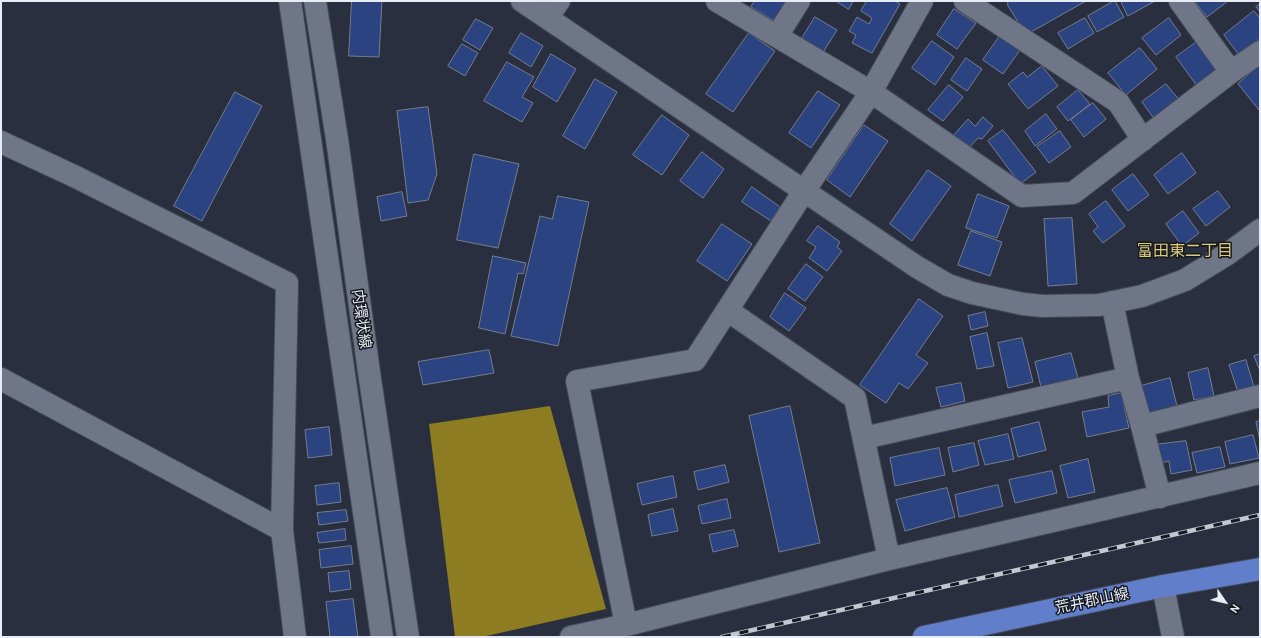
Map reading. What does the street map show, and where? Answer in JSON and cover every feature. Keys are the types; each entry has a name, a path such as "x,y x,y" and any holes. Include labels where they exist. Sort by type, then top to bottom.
{"main road":[{"name":"荒井郡山線","path":"924,637 1164,586 1260,569"}],"street":[{"name":"内環状線","path":"290,1 382,637"},
{"name":"内環状線","path":"314,1 337,139 368,372 408,637"},
{"path":"522,1 553,10 804,191 917,267 954,287 980,295 1023,304 1043,306 1098,305 1142,296 1185,280 1229,253 1260,230"},
{"path":"718,1 870,92 1022,196 1073,193 1231,72 1260,52"},
{"path":"777,36 799,1"},
{"path":"626,625 577,381 695,360 870,92 922,1"},
{"path":"965,1 1118,102 1143,140"},
{"path":"1180,1 1231,72"},
{"path":"1,142 76,177 287,283 282,530 295,637"},
{"path":"1112,302 1128,378 1160,497"},
{"path":"727,310 855,398 889,559"},
{"path":"864,438 1128,378"},
{"path":"1,379 282,530"},
{"path":"1142,426 1260,396"},
{"path":"571,637 626,625 889,559 1260,473"},
{"path":"1164,586 1173,637"}],"shaded area":[{"path":"550,406 606,609 482,637 455,637 429,424"}],"building":[{"path":"352,1 382,1 379,57 349,56"},
{"path":"755,1 792,1 778,23 751,7"},
{"path":"836,1 853,1 849,9"},
{"path":"867,1 895,1 900,4 872,53 852,43 856,35 849,31 857,17 869,24 872,18 861,11"},
{"path":"1008,1 1086,1 1031,32 1018,22 1008,6"},
{"path":"1114,1 1124,17 1097,32 1088,16"},
{"path":"1121,1 1155,1 1128,16"},
{"path":"1198,1 1228,1 1207,17 1196,3"},
{"path":"1260,4 1260,12 1256,7"},
{"path":"954,9 976,23 957,49 937,35"},
{"path":"1254,11 1260,18 1260,39 1239,55 1224,35"},
{"path":"815,17 837,30 822,54 801,40"},
{"path":"1085,18 1094,33 1068,49 1058,33"},
{"path":"1169,18 1181,35 1156,55 1142,38"},
{"path":"476,19 493,28 480,50 463,40"},
{"path":"521,33 543,46 531,67 509,53"},
{"path":"749,33 775,51 733,112 706,94"},
{"path":"1000,36 1020,50 1003,74 983,60"},
{"path":"932,41 954,57 935,85 912,68"},
{"path":"1198,41 1219,69 1197,86 1176,57"},
{"path":"462,44 478,53 465,76 448,66"},
{"path":"1140,48 1157,69 1126,95 1108,73"},
{"path":"551,54 576,69 557,102 533,87"},
{"path":"966,58 982,69 967,91 951,80"},
{"path":"507,62 534,77 522,97 533,103 522,122 484,101"},
{"path":"1260,65 1260,109 1259,110 1238,84"},
{"path":"1042,66 1058,86 1028,109 1008,84 1023,72 1027,77"},
{"path":"595,79 617,92 585,149 563,136"},
{"path":"1166,84 1180,101 1155,120 1142,102"},
{"path":"949,85 963,97 943,121 928,110"},
{"path":"1078,90 1090,104 1068,121 1057,107"},
{"path":"818,91 840,105 811,148 789,133"},
{"path":"235,92 262,106 202,221 174,206"},
{"path":"1093,103 1106,119 1084,137 1071,120"},
{"path":"428,107 437,174 428,200 408,203 397,111"},
{"path":"1046,114 1057,129 1035,146 1025,131"},
{"path":"662,115 689,135 662,175 633,155"},
{"path":"983,117 993,126 982,139 978,138 968,149 953,136 968,119 975,126"},
{"path":"864,125 888,141 850,197 827,180"},
{"path":"1003,130 1036,172 1020,184 988,141"},
{"path":"1060,131 1071,147 1049,163 1037,147"},
{"path":"702,152 724,169 703,198 680,181"},
{"path":"1182,153 1196,173 1168,194 1154,175"},
{"path":"474,154 519,164 498,248 457,240"},
{"path":"928,170 951,186 912,241 890,224"},
{"path":"1133,174 1149,195 1128,211 1112,190"},
{"path":"752,187 780,207 771,221 742,202"},
{"path":"1218,191 1230,207 1206,226 1193,209"},
{"path":"402,192 407,216 381,221 377,197"},
{"path":"978,194 1009,206 997,238 966,228"},
{"path":"558,196 589,202 558,346 511,336 540,216 552,219"},
{"path":"1106,201 1125,226 1103,243 1093,231 1098,227 1089,214"},
{"path":"1183,211 1199,233 1182,246 1166,224"},
{"path":"1072,218 1077,284 1048,286 1044,219"},
{"path":"722,224 752,244 727,281 697,261"},
{"path":"818,226 840,242 837,247 842,251 827,271 809,258 816,247 807,241"},
{"path":"971,231 1002,242 990,276 958,265"},
{"path":"493,256 526,263 523,274 518,273 505,334 479,328"},
{"path":"806,264 823,277 805,301 788,289"},
{"path":"785,293 806,308 789,331 770,317"},
{"path":"919,299 943,316 916,355 928,363 908,389 899,383 886,403 860,385"},
{"path":"985,312 988,326 971,330 968,316"},
{"path":"987,333 994,366 977,369 970,337"},
{"path":"1022,338 1033,382 1008,388 998,343"},
{"path":"489,350 494,373 423,385 418,362"},
{"path":"1071,353 1078,378 1041,387 1035,362"},
{"path":"1260,354 1260,371 1254,356"},
{"path":"1246,360 1254,387 1238,392 1229,365"},
{"path":"1208,368 1214,396 1194,400 1188,373"},
{"path":"1170,378 1177,406 1149,413 1141,386"},
{"path":"961,383 965,401 941,407 936,388"},
{"path":"1121,393 1129,428 1087,437 1082,412 1109,407 1108,396"},
{"path":"790,406 820,543 779,552 749,416"},
{"path":"1260,421 1260,441 1256,422"},
{"path":"1039,422 1046,450 1018,457 1011,429"},
{"path":"329,427 332,455 308,458 305,430"},
{"path":"1008,434 1014,459 985,465 978,441"},
{"path":"1253,435 1259,458 1230,464 1225,442"},
{"path":"1186,441 1192,470 1171,474 1169,461 1158,464 1154,445"},
{"path":"974,443 979,465 953,472 948,448"},
{"path":"1220,447 1225,467 1197,473 1192,453"},
{"path":"939,448 945,475 895,486 890,458"},
{"path":"1088,459 1095,492 1068,498 1060,466"},
{"path":"725,465 729,482 698,490 694,472"},
{"path":"1052,471 1057,493 1015,503 1009,480"},
{"path":"673,476 677,497 642,505 637,484"},
{"path":"339,483 341,502 317,505 315,486"},
{"path":"998,485 1003,506 959,517 955,495"},
{"path":"947,488 955,517 905,531 896,500"},
{"path":"727,499 731,518 702,524 698,506"},
{"path":"673,509 678,531 652,536 648,515"},
{"path":"346,510 348,521 319,525 317,513"},
{"path":"345,529 346,540 319,543 317,533"},
{"path":"734,530 738,546 713,552 709,535"},
{"path":"351,546 353,564 321,568 319,550"},
{"path":"349,571 351,589 330,592 328,573"},
{"path":"353,599 358,637 330,637 326,602"}],"railway":[{"path":"722,637 1260,515"}],"district":[{"name":"富田東二丁目","path":"1185,251"}]}
